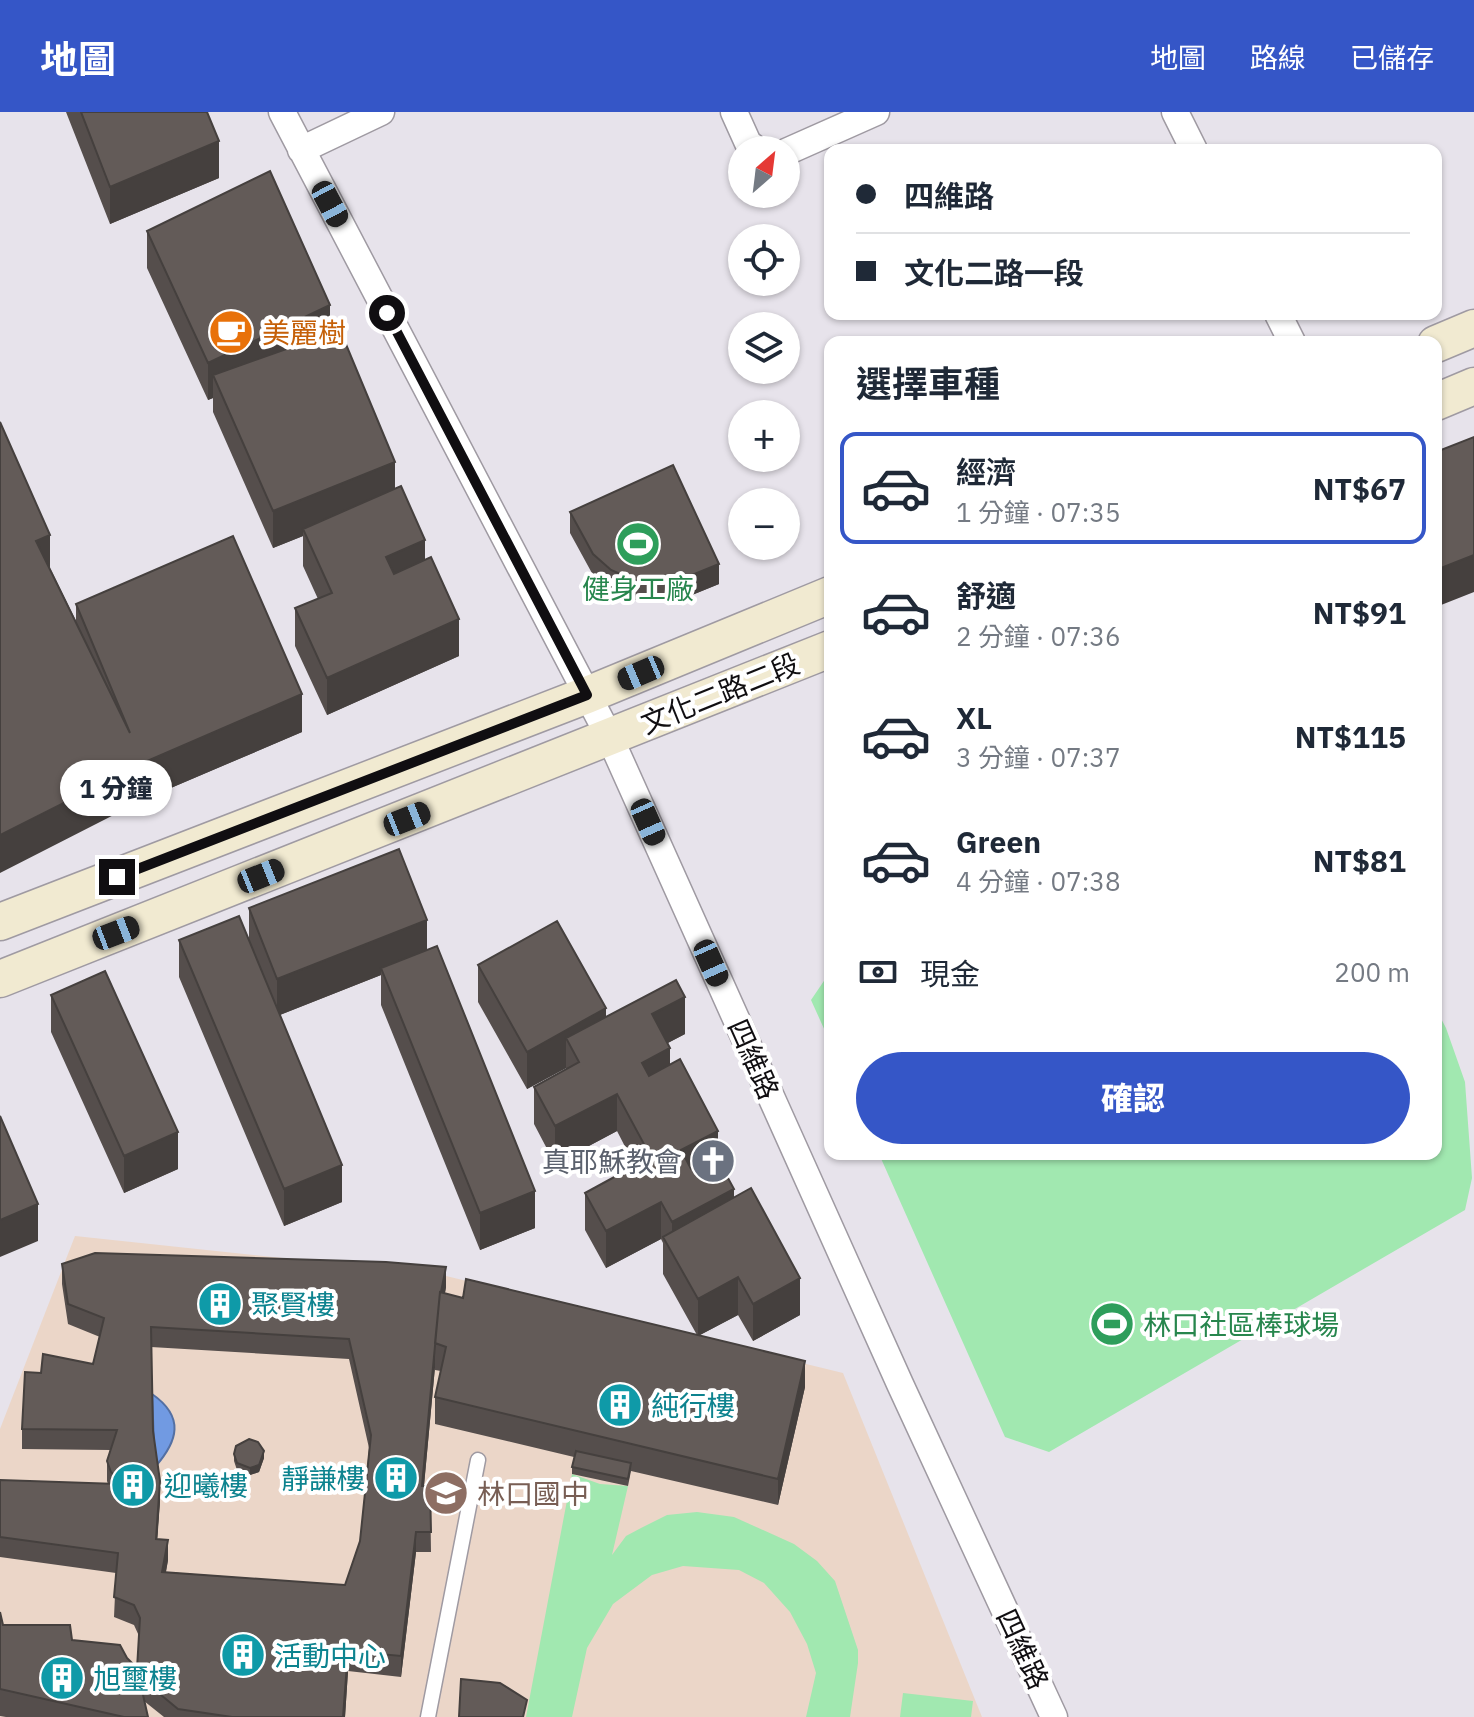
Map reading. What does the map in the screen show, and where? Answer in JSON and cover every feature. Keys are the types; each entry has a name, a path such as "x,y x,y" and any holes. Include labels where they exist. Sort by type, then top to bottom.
{"street":[{"name":"四維路","path":"282,112 610,738 887,1355 1054,1717"},
{"path":"301,150 381,112"},
{"path":"734,112 745,136"},
{"path":"800,146 876,112"},
{"path":"1175,112 1191,144"},
{"path":"1442,341 1474,328"},
{"path":"1442,399 1474,386"},
{"name":"文化二路二段","path":"0,922 587,695 824,597"},
{"name":"文化二路二段","path":"0,979 824,651"}],"lane":[{"path":"428,1717 478,1460"}],"shaded area":[{"name":"林口國中","path":"75,1236 442,1275 843,1373 982,1717 0,1717 0,1429"}],"green space":[{"path":"824,981 824,1029 811,1000"},
{"name":"林口社區棒球場","path":"1442,1020 1465,1082 1472,1178 1465,1210 1049,1452 1005,1437 882,1160 1442,1160"},
{"path":"572,1474 600,1484 628,1486 612,1555 626,1536 641,1528 667,1515 697,1512 734,1517 794,1544 817,1561 835,1581 858,1650 850,1717 806,1717 816,1673 807,1644 790,1612 764,1583 739,1570 683,1566 652,1575 613,1604 587,1648 572,1717 526,1717"},
{"path":"903,1693 973,1701 971,1717 900,1717"}],"water":[{"path":"152,1394 170,1411 174,1420 173,1439 155,1467"}],"building":[{"path":"81,112 207,112 219,141 110,187"},
{"path":"270,171 330,305 208,363 147,231"},
{"path":"340,330 395,462 273,511 213,375"},
{"path":"0,422 50,535 36,541 130,733 76,604 233,536 302,694 145,762 0,835"},
{"path":"1474,437 1474,555 1442,568 1442,450"},
{"name":"健身工廠","path":"673,465 719,564 692,575 662,581 634,580 611,570 593,554 570,512"},
{"path":"401,486 425,540 386,557 394,574 431,557 459,619 327,678 295,608 332,593 303,529"},
{"path":"399,849 427,920 277,979 249,908"},
{"path":"239,916 342,1165 284,1189 179,940"},
{"path":"557,921 606,1008 527,1052 478,965"},
{"path":"437,946 535,1191 480,1213 381,968"},
{"path":"105,971 178,1132 124,1156 51,995"},
{"path":"676,980 685,997 652,1014 670,1048 642,1063 649,1076 680,1059 718,1131 681,1150 691,1169 716,1156 734,1189 672,1222 661,1202 606,1231 585,1193 651,1157 617,1094 555,1126 534,1087 579,1062 566,1038"},
{"path":"0,1116 38,1204 0,1220"},
{"path":"751,1188 800,1278 753,1304 738,1277 698,1299 663,1237"},
{"path":"95,1253 386,1262 446,1267 440,1292 422,1486 430,1486 431,1532 416,1532 401,1656 348,1651 343,1717 232,1717 178,1709 138,1676 140,1618 134,1605 114,1597 118,1553 0,1537 0,1480 118,1484 119,1480 111,1472 107,1461 117,1430 22,1429 25,1372 41,1373 43,1354 93,1364 104,1318 68,1304 62,1264","holes":["151,1327 349,1339 371,1435 360,1541 345,1585 162,1572 168,1540 156,1539 160,1481 153,1431"]},
{"name":"純行樓","path":"466,1279 805,1361 778,1479 435,1397 446,1347 435,1343 440,1292 463,1298"},
{"path":"249,1439 258,1442 264,1451 259,1465 250,1468 237,1463 234,1454 236,1446"},
{"path":"576,1451 631,1463 628,1479 572,1467"},
{"name":"旭璽樓","path":"0,1612 3,1625 70,1625 72,1640 120,1645 137,1668 148,1717 124,1717 0,1689"},
{"path":"461,1679 500,1683 527,1700 523,1717 459,1717"}],"place":[{"name":"美麗樹","path":"231,332"},
{"name":"健身工廠","path":"638,544"},
{"name":"真耶穌教會","path":"713,1161"},
{"name":"聚賢樓","path":"220,1304"},
{"name":"林口社區棒球場","path":"1112,1324"},
{"name":"純行樓","path":"620,1405"},
{"name":"靜謙樓","path":"396,1478"},
{"name":"迎曦樓","path":"133,1485"},
{"name":"林口國中","path":"446,1493"},
{"name":"活動中心","path":"243,1655"},
{"name":"旭璽樓","path":"62,1678"}],"route":[{"path":"117,877 587,695 387,313"}]}
